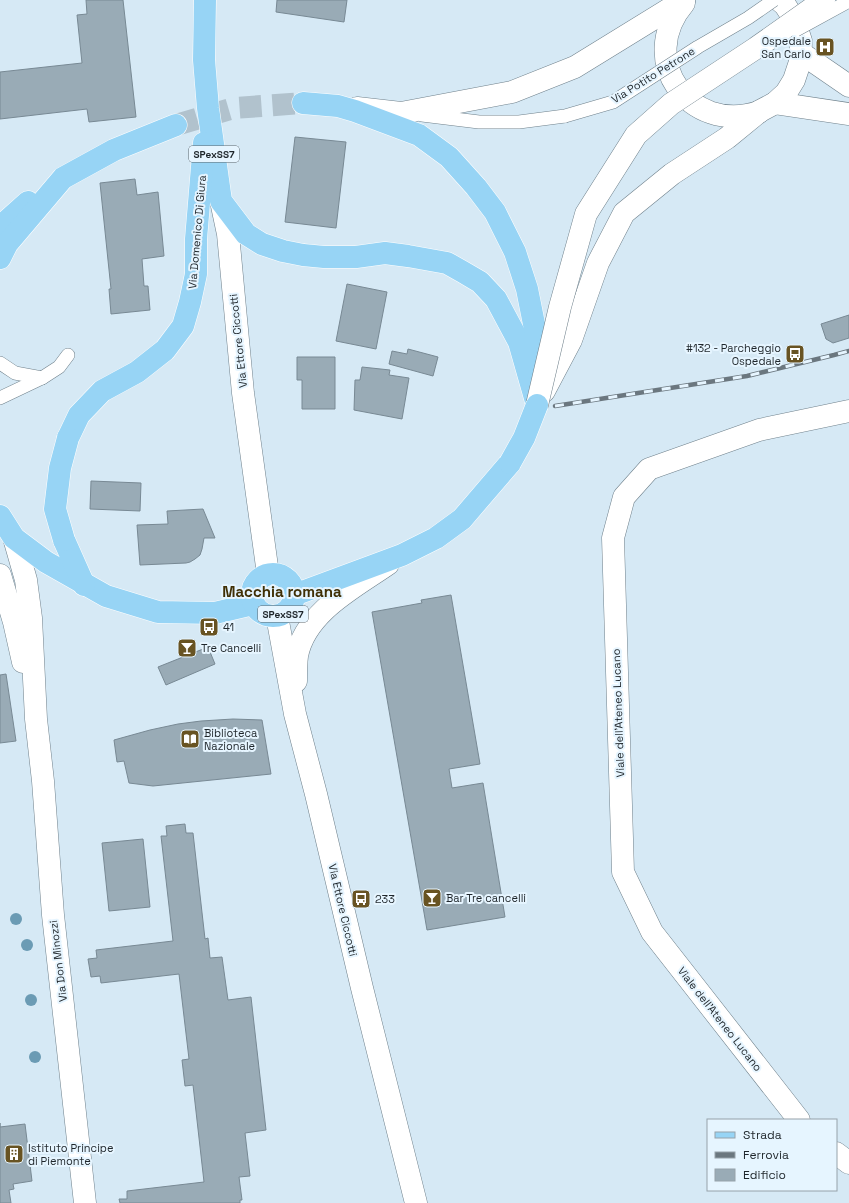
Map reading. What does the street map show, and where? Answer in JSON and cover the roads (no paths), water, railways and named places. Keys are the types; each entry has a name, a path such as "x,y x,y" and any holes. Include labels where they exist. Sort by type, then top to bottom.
{"main road":[{"name":"SPexSS7","path":"205,0 204,60 208,108"},
{"path":"685,0 676,12 669,28 665,48 667,64 672,79 689,101 708,112 720,116 732,117 748,116 767,107 849,114"},
{"path":"303,103 401,112 512,92 575,68 685,0"},
{"path":"537,405 560,307 586,214 636,135 670,104 756,48 824,0"},
{"path":"294,595 402,554 436,538 462,519 510,463 524,438 537,405 571,340 598,263 624,213 672,174 727,138 786,93 794,80 800,62 801,41 794,19 781,1"},
{"path":"801,53 849,86"},
{"path":"338,106 355,110 418,135 449,157 476,187 495,212 515,252 527,288 537,340 537,405"},
{"name":"Via Ettore Ciccotti","path":"208,108 221,201 228,234 243,393 268,574"},
{"name":"Via Domenico Di Giura","path":"84,585 64,540 55,510 60,468 68,438 80,415 102,391 137,372 165,350 183,326 196,274 196,239 208,108"},
{"path":"0,227 22,206 64,178 114,150 176,125"},
{"path":"0,258 7,244 64,178"},
{"path":"221,201 246,234 262,244 284,251 324,257 356,257 385,253 408,256 447,263 480,282 496,299 519,342 537,405"},
{"name":"Viale dell'Ateneo Lucano","path":"798,1119 652,932 622,872 613,538 624,497 649,469 759,430 849,411"},
{"path":"0,516 14,538 26,580 31,618 36,719"},
{"path":"14,538 46,562 84,585 106,596 158,612 215,613 253,604"},
{"path":"295,714 297,655 306,632 327,606 402,554"},
{"name":"SPexSS7","path":"268,574 281,575 286,578 293,589 294,595 290,608 278,616 263,614 257,610 251,598 254,585 262,576 268,574"},
{"path":"0,575 14,622 36,719"},
{"name":"Via Ettore Ciccotti","path":"278,616 295,714 416,1203"},
{"name":"Via Don Minozzi","path":"36,719 43,781 53,915 86,1203"},
{"path":"837,1154 849,1163"}],"lane":[{"name":"Via Potito Petrone","path":"401,112 479,122 519,122 565,116 613,102 698,48 748,18 781,1"},
{"path":"756,48 804,26 849,1"},
{"path":"0,398 42,378 59,367 68,355"},
{"path":"0,363 15,373 42,378"}],"tunnel":[{"path":"176,125 234,108 303,103"}],"railway":[{"path":"555,406 747,376 849,351"}],"place":[{"name":"Ospedale San Carlo","path":"825,47"},
{"name":"#132 - Parcheggio Ospedale","path":"795,354"},
{"name":"41","path":"209,627"},
{"name":"Tre Cancelli","path":"187,648"},
{"name":"Biblioteca Nazionale","path":"190,739"},
{"name":"Bar Tre cancelli","path":"432,898"},
{"name":"233","path":"361,899"},
{"name":"Istituto Principe di Piemonte","path":"14,1154"}],"district":[{"name":"Macchia romana","path":"282,592"}]}
